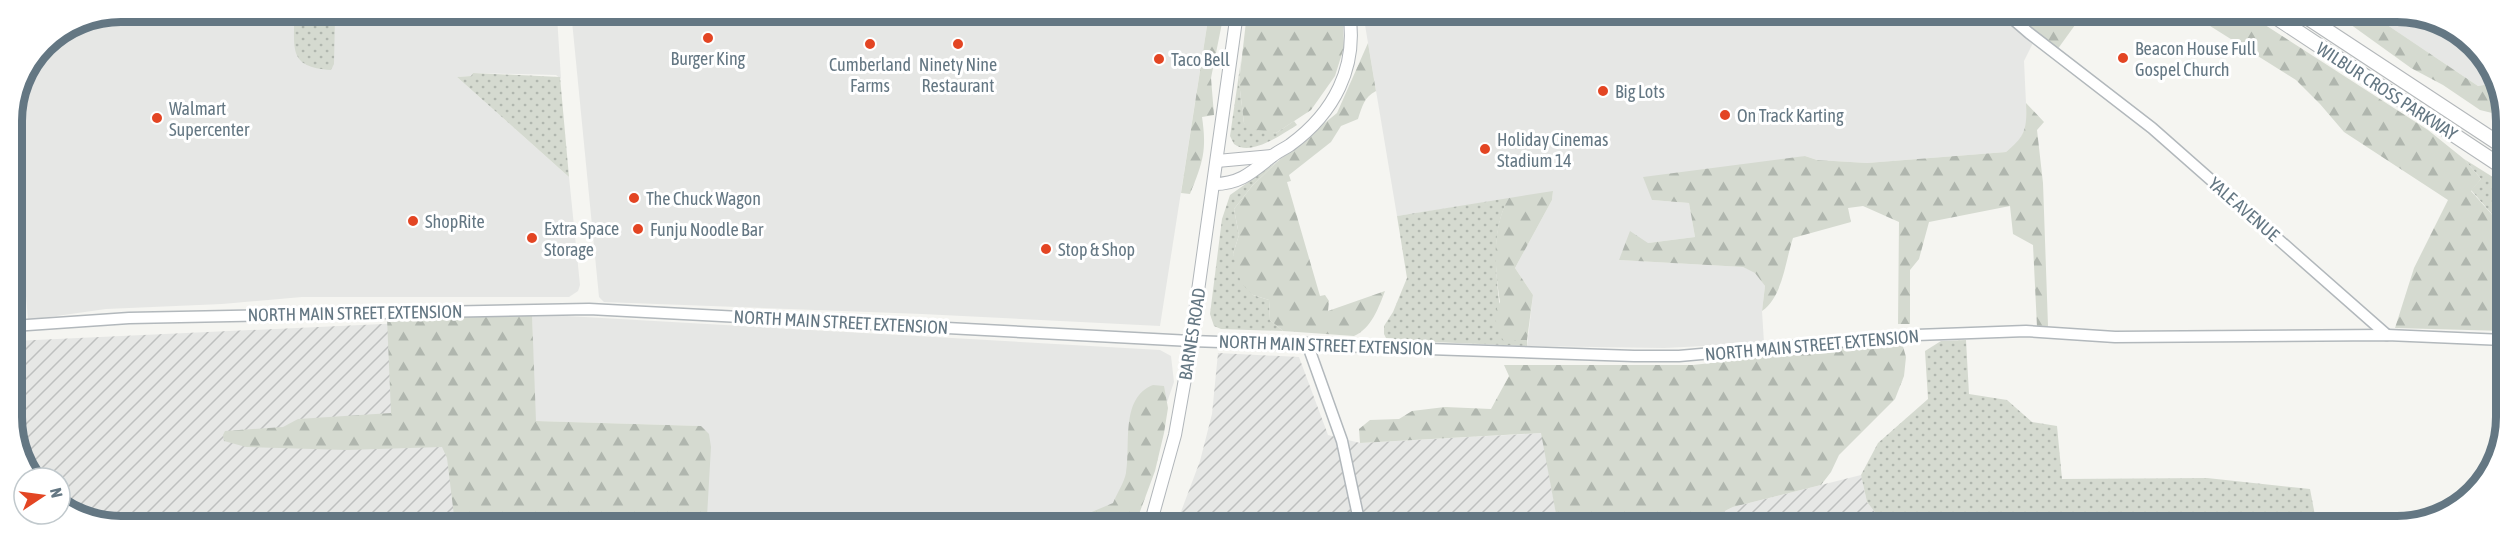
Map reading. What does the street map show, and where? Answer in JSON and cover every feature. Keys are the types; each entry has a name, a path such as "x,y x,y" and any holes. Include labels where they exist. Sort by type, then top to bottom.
{"highway":[{"path":"2276,22 2353,68"},
{"name":"WILBUR CROSS PARKWAY","path":"2283,22 2496,163"},
{"name":"WILBUR CROSS PARKWAY","path":"2314,22 2496,142"},
{"path":"2321,22 2363,54"}],"main road":[{"name":"BARNES ROAD","path":"1152,516 1175,435 1191,341 1236,22"},
{"path":"1214,184 1228,184 1242,179 1291,144 1319,119 1343,84 1352,47 1350,22"},
{"path":"1217,161 1272,156"}],"street":[{"name":"YALE AVENUE","path":"2016,22 2152,128 2387,335"},
{"name":"NORTH MAIN STREET EXTENSION","path":"22,325 129,318 589,309 1191,341 1307,343 1487,352 1679,356 1916,336 1980,333 2026,332 2115,337 2387,335"},
{"path":"2387,335 2496,339"},
{"path":"1307,343 1342,441 1358,516"}],"shaded area":[{"path":"121,22 557,22 561,79 556,75 473,73 471,76 457,77 569,177 580,285 578,291 569,297 302,297 222,304 106,309 28,320 24,272 24,102 39,66 51,51 66,39 83,30 102,24"},
{"path":"572,22 1208,22 1160,326 604,302 599,297"},
{"path":"1365,22 2009,22 2033,43 2024,61 2027,125 2019,142 2006,152 1867,163 1817,160 1805,156 1652,200 1689,203 1695,237 1648,243 1619,260 1743,267 1755,272 1765,286 1762,311 1764,343 1664,348 1527,346 1533,295 1515,268 1552,200 1553,192 1397,216"},
{"path":"2383,22 2416,24 2429,28 2457,43 2467,51 2485,77 2488,84 2478,86"},
{"path":"532,314 1160,350 1171,356 1174,382 1128,516 698,516 701,426 535,421"},
{"path":"447,321 457,516 121,516 102,514 72,502 72,466 36,466 24,436 22,341"},
{"path":"1218,353 1299,357 1328,435 1360,443 1542,433 1556,516 1179,516 1200,461 1212,414"},
{"path":"1861,475 1867,502 1878,516 1714,516 1733,507"},
{"path":"1985,512 2001,516 1971,516"}],"green space":[{"path":"294,22 335,22 334,64 331,70 307,65 296,54"},
{"path":"1208,22 1222,22 1211,78 1214,115 1202,117 1204,148 1201,165 1190,194 1181,193"},
{"path":"1246,22 1343,24 1344,47 1335,76 1311,110 1276,133 1251,129 1244,123 1239,82"},
{"path":"2026,22 2077,22 2057,50"},
{"path":"2204,22 2260,22 2428,130 2464,159 2481,179 2471,191 2496,219 2496,331 2395,328 2414,268 2448,200 2344,132 2296,80"},
{"path":"2347,22 2383,22 2478,86 2488,84 2495,114 2480,110 2443,85 2411,68"},
{"path":"1368,43 1376,91 1366,99 1358,119 1341,126 1331,142 1289,175 1291,181 1287,182 1320,296 1325,295 1329,301 1328,311 1385,291 1370,323 1354,336 1283,331 1270,320 1269,300 1253,295 1241,283 1233,254 1239,235 1234,209 1252,186 1278,161 1337,113"},
{"path":"1241,60 1239,82 1244,123 1276,133 1294,121 1297,125 1266,143 1249,148 1234,144 1230,136"},
{"path":"473,73 560,77 569,177 457,77 471,76"},
{"path":"2026,103 2044,122 2037,130 2043,183 2048,326 2037,327 2033,245 2013,234 2010,206 1929,222 1919,259 1910,270 1910,324 1898,324 1899,222 1863,206 1848,208 1851,222 1793,238 1779,288 1775,297 1762,311 1765,286 1755,273 1743,267 1619,260 1630,231 1648,243 1695,237 1689,203 1652,200 1643,177 1805,156 1817,160 1867,163 2006,152 2018,141 2024,131"},
{"path":"2464,159 2496,179 2496,219 2471,190 2481,179"},
{"path":"1278,161 1252,186 1234,209 1239,235 1233,254 1253,295 1269,300 1270,320 1283,331 1221,329 1214,326 1210,314 1222,219 1230,195"},
{"path":"1553,191 1552,200 1515,268 1533,295 1527,340 1503,340 1496,316 1500,302 1496,249 1503,209 1509,198"},
{"path":"1509,198 1502,213 1496,248 1503,339 1527,340 1527,346 1387,340 1384,326 1393,312 1407,278 1397,216"},
{"path":"532,314 536,421 701,426 709,434 711,447 707,516 454,516 447,458 442,447 346,450 246,447 224,441 225,431 283,427 298,419 391,413 387,318"},
{"path":"1966,340 1969,394 2007,400 2032,422 2057,426 2062,479 2207,478 2310,489 2315,516 2001,516 1985,512 1971,516 1878,516 1867,502 1861,475 1878,443 1928,399 1925,351 1941,341"},
{"path":"1887,343 1902,343 1906,357 1904,376 1895,399 1839,455 1831,472 1821,485 1733,507 1714,516 1556,516 1541,433 1360,443 1359,429 1370,420 1399,419 1412,411 1445,407 1491,409 1509,376 1504,365 1693,365"},
{"path":"1153,385 1164,386 1168,408 1155,471 1138,516 1082,516 1113,503 1124,481 1131,411 1143,391"}],"place":[{"name":"Burger King","path":"708,38"},
{"name":"Cumberland Farms","path":"870,44"},
{"name":"Ninety Nine Restaurant","path":"958,44"},
{"name":"Beacon House Full Gospel Church","path":"2123,58"},
{"name":"Taco Bell","path":"1159,59"},
{"name":"Big Lots","path":"1603,91"},
{"name":"On Track Karting","path":"1725,115"},
{"name":"Walmart Supercenter","path":"157,118"},
{"name":"Holiday Cinemas Stadium 14","path":"1485,149"},
{"name":"The Chuck Wagon","path":"634,198"},
{"name":"ShopRite","path":"413,221"},
{"name":"Funju Noodle Bar","path":"638,229"},
{"name":"Extra Space Storage","path":"532,238"},
{"name":"Stop & Shop","path":"1046,249"}]}
